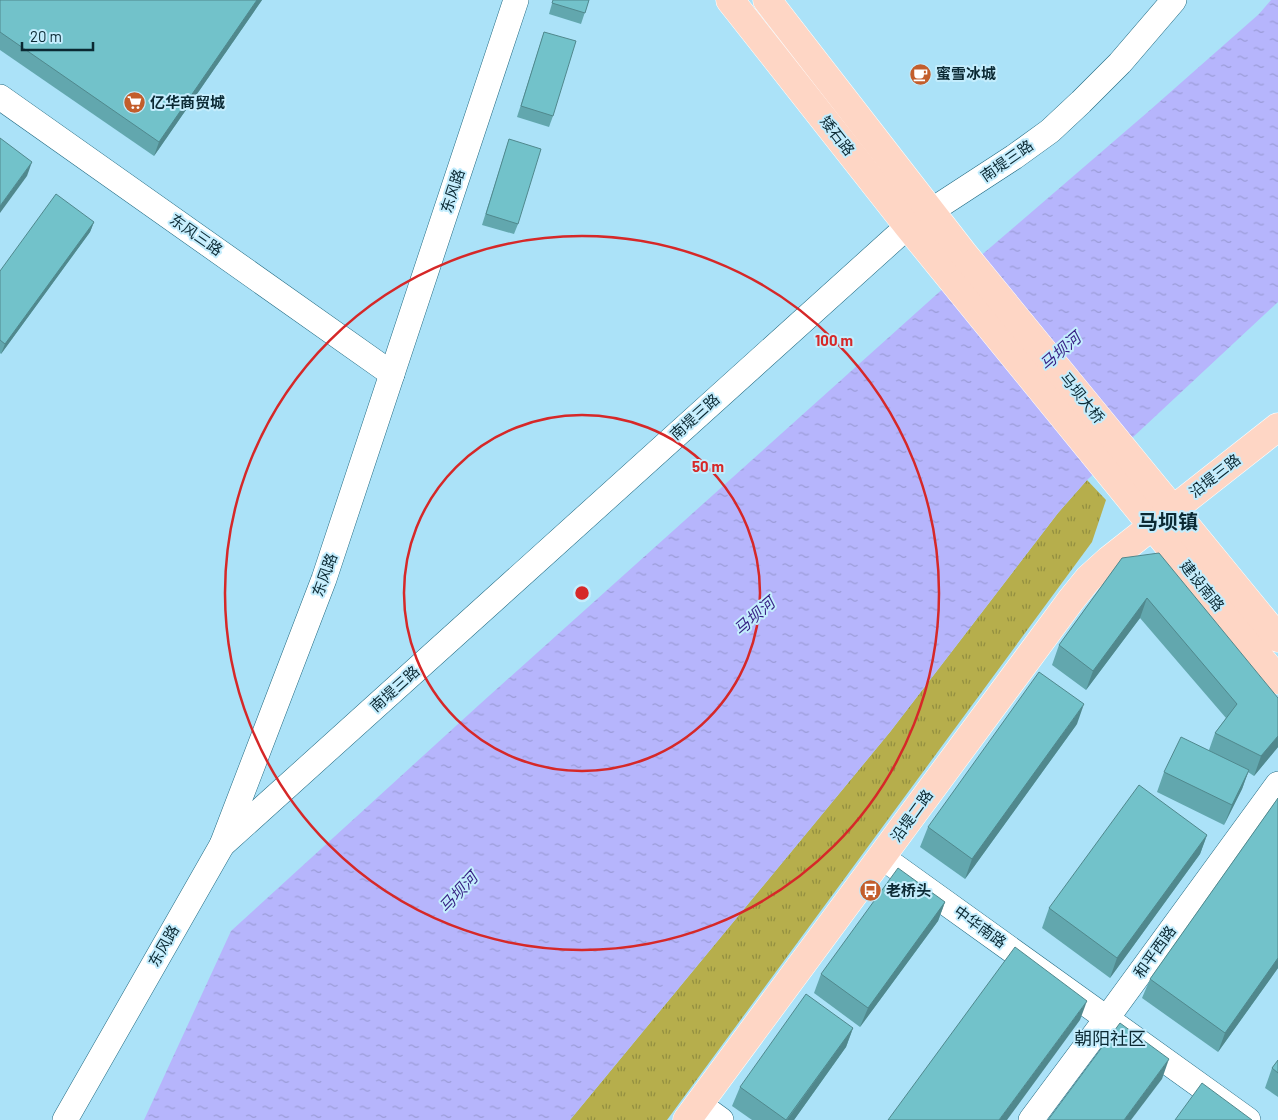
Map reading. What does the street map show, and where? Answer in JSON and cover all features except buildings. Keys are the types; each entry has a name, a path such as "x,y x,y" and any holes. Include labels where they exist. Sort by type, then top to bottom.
{"main road":[{"name":"矮石路","path":"730,0 908,226 954,262"},
{"name":"矮石路","path":"767,0 930,211 954,262"},
{"name":"马坝大桥","path":"954,262 1134,483"},
{"name":"沿堤三路","path":"1162,517 1278,427"},
{"name":"建设南路","path":"1134,483 1162,517 1278,680"},
{"name":"建设南路","path":"1162,517 1278,638"},
{"name":"沿堤二路","path":"693,1112 1070,600 1088,579 1109,560 1162,517"}],"street":[{"name":"东风路","path":"65,1120 222,844 324,579 516,0"},
{"name":"南堤三路","path":"222,844 908,226 980,180 1050,131 1120,63 1174,0"},
{"name":"东风三路","path":"0,97 392,374"},
{"name":"和平西路","path":"1031,1120 1278,784"},
{"name":"中华南路","path":"882,857 1248,1120"},
{"path":"693,1112 721,1120"}],"green space":[{"path":"1087,480 1106,500 1092,542 667,1120 570,1120 890,732 1058,513"}],"water":[{"name":"马坝河","path":"1271,0 1278,0 1278,302 1087,480 1058,513 890,732 570,1120 144,1120 231,931 480,704 956,277 1149,111 1259,14"}],"place":[{"name":"蜜雪冰城","path":"920,74"},
{"name":"亿华商贸城","path":"134,103"},
{"name":"老桥头","path":"870,891"}],"district":[{"name":"马坝镇","path":"1168,522"},
{"name":"朝阳社区","path":"1110,1039"}]}
